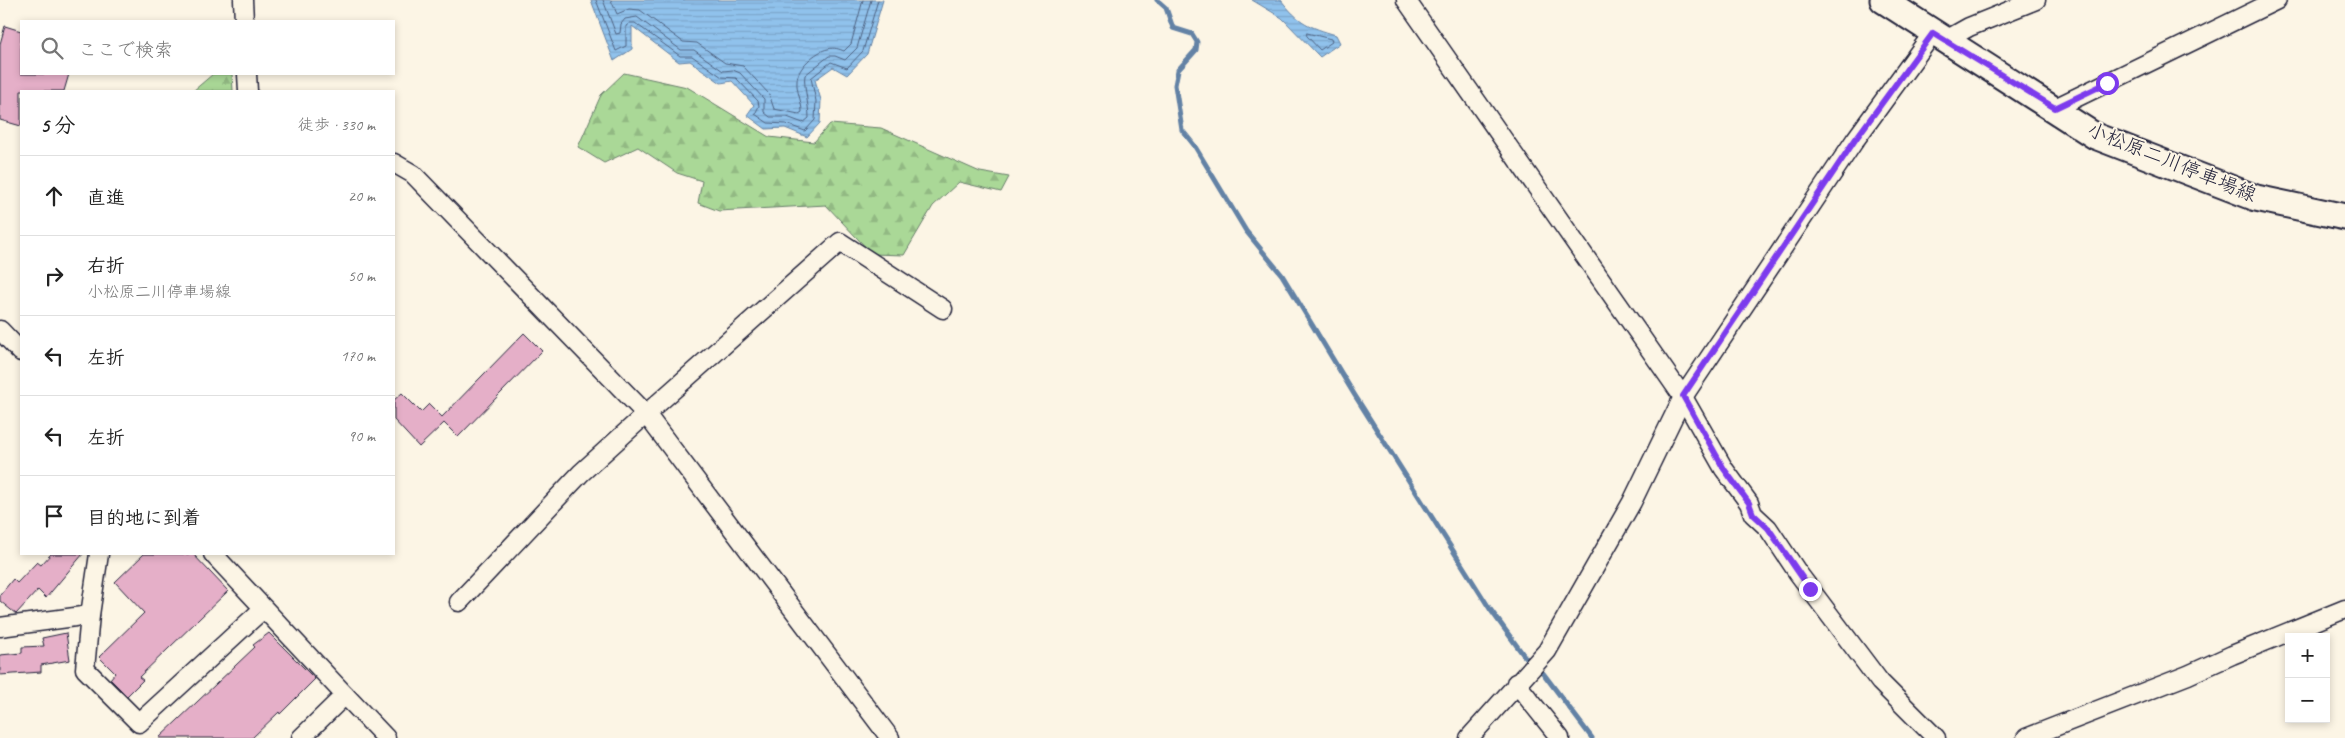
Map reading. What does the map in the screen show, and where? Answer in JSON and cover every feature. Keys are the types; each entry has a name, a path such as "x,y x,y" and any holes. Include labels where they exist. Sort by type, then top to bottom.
{"main road":[{"name":"小松原二川停車場線","path":"1883,0 1939,37 2055,108 2095,136 2256,198 2345,216"}],"street":[{"path":"243,0 244,20"},
{"path":"1406,0 1683,396 1724,469 1749,503 1753,514 1768,528 1798,573 1880,682 1936,738"},
{"path":"1469,738 1547,651 1632,502 1683,396 1855,140 1939,37 2036,0"},
{"path":"2055,108 2277,0"},
{"path":"247,75 248,90"},
{"path":"395,164 413,174 646,414 890,738"},
{"path":"459,602 581,473 840,242 943,310"},
{"path":"0,330 20,351"},
{"path":"99,555 90,615 85,669 139,723 263,609"},
{"path":"214,555 386,738"},
{"path":"2026,738 2188,676 2232,655 2345,609"},
{"path":"0,627 90,615"},
{"path":"1520,679 1560,738"},
{"path":"301,738 345,696"}],"green space":[{"path":"624,73 687,87 769,137 814,142 830,124 881,128 980,172 1009,177 1001,192 959,182 933,206 904,255 872,254 826,205 719,211 698,203 702,181 677,173 638,147 604,163 578,147 601,95"},
{"path":"212,75 232,75 233,90 194,90"}],"water":[{"path":"591,0 883,0 867,54 847,75 833,67 815,80 821,100 820,123 807,137 785,128 766,129 747,115 754,105 732,81 721,83 690,61 679,62 632,26 632,49 614,61"},
{"path":"1252,0 1281,0 1299,19 1311,26 1336,35 1340,43 1320,57 1282,18"}],"building":[{"path":"5,26 20,31 20,75 69,75 64,90 20,90 20,126 0,120 0,44"},
{"path":"524,333 542,351 458,437 444,423 419,447 395,421 395,399 402,393 421,412 429,404 442,417"},
{"path":"50,555 82,555 46,598 38,590 16,614 0,601 0,595 13,579 17,583 37,562 41,565"},
{"path":"143,555 194,555 228,591 139,677 143,680 127,696 110,679 115,673 99,657 144,613 115,582"},
{"path":"66,633 70,660 41,665 41,672 0,675 0,655 22,653 22,647 44,646 42,638"},
{"path":"269,633 315,679 280,714 279,712 252,738 159,738 255,647 253,645"}],"waterway":[{"path":"1157,0 1166,8 1173,28 1192,34 1197,42 1196,50 1178,70 1175,85 1182,130 1194,145 1246,231 1282,275 1354,394 1490,609 1525,657 1543,673 1592,738"}],"route":[{"path":"1810,589 1768,528 1753,514 1749,503 1724,469 1683,396 1855,140 1933,33 2055,108 2107,83"}]}
